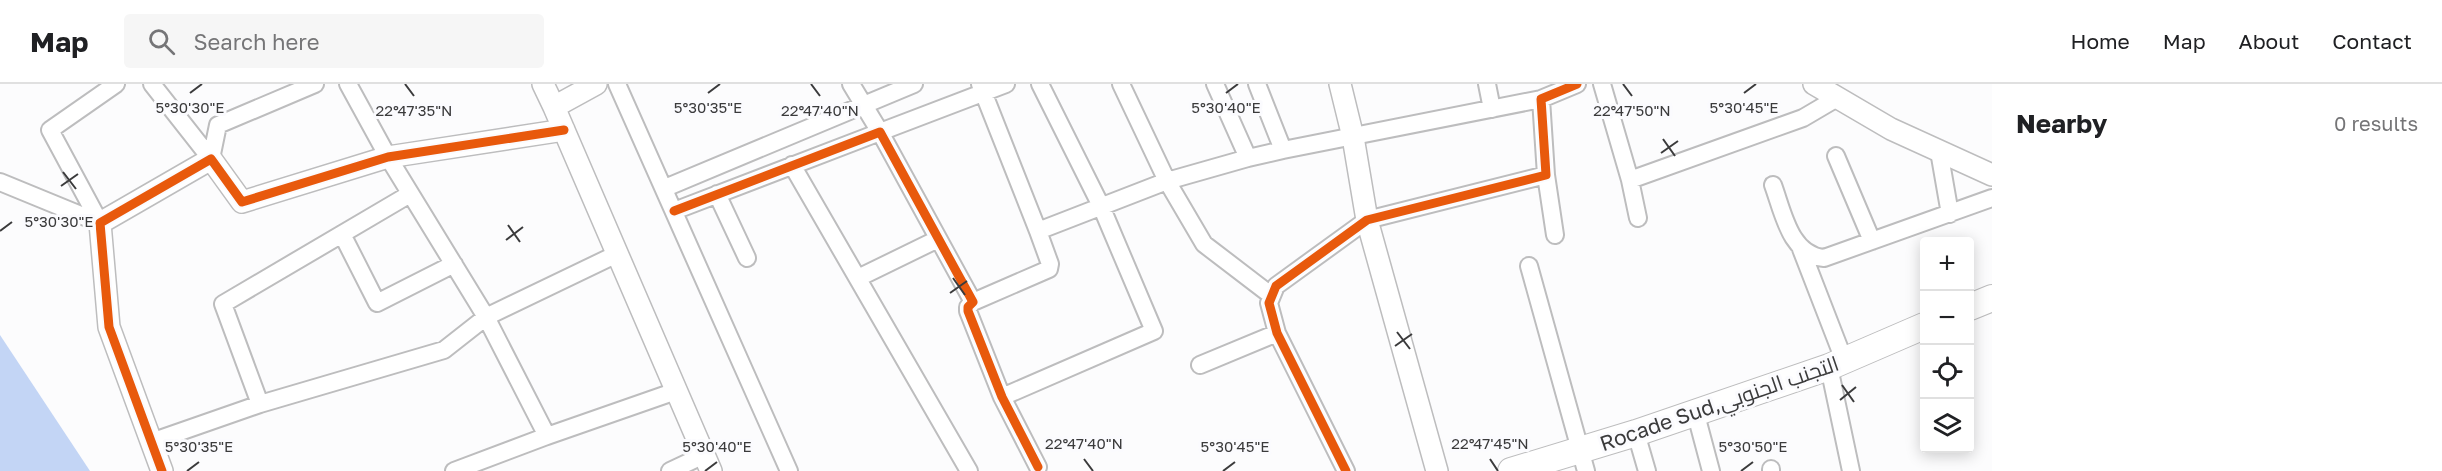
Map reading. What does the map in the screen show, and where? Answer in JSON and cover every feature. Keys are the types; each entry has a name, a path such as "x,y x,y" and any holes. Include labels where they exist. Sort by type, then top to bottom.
{"main road":[{"path":"1974,305 1992,298"},
{"name":"Rocade Sud,التجنب الجنوبي","path":"1511,471 1583,460 1636,433 1836,364 1920,328"}],"street":[{"path":"116,84 50,130 100,223 109,327 162,471"},
{"path":"152,84 242,202 388,157 564,130"},
{"path":"100,223 211,159 218,125 281,90 315,84"},
{"path":"348,84 388,157 486,317 547,436"},
{"path":"543,84 707,463 670,471"},
{"path":"554,107 596,84"},
{"path":"617,84 789,471"},
{"path":"851,84 880,132 973,302"},
{"path":"664,188 914,84"},
{"path":"674,211 880,132 982,88 1006,84"},
{"path":"1002,396 1154,331 1101,206 1040,84"},
{"path":"1121,84 1167,181 1204,244 1272,296"},
{"path":"1215,84 1248,158"},
{"path":"1257,84 1283,150"},
{"path":"1340,84 1353,137 1367,220 1437,471"},
{"path":"1487,84 1492,109"},
{"path":"1527,84 1536,100 1555,235"},
{"path":"1038,231 1167,181 1248,158 1536,100 1577,84"},
{"path":"1602,84 1630,180 1638,218"},
{"path":"982,88 1050,264 1049,269 973,302 968,307 968,311 1002,396 1036,470"},
{"path":"1630,180 1803,118 1824,88 1891,129 1992,175"},
{"path":"1939,151 1950,214"},
{"path":"1836,156 1872,241"},
{"path":"792,165 969,471"},
{"path":"1346,471 1277,333 1269,303 1276,286 1296,269 1367,220 1546,175"},
{"path":"0,182 100,223"},
{"path":"1773,185 1793,237 1801,249 1836,364 1851,471"},
{"path":"260,404 223,304 410,194"},
{"path":"717,194 747,258"},
{"path":"1801,249 1813,257 1824,258 1992,198"},
{"path":"342,234 377,303 454,264"},
{"path":"858,278 938,239"},
{"path":"151,442 260,404 444,350 486,317 617,254"},
{"path":"1529,266 1583,460"},
{"path":"1200,365 1277,333"},
{"path":"454,471 676,391"},
{"path":"1695,411 1711,471"},
{"path":"1636,433 1647,471"}],"water":[{"path":"0,335 90,471 0,471"}],"cycle path":[{"path":"1346,471 1277,333 1269,303 1276,286 1367,220 1546,175 1541,99 1577,84"},
{"path":"162,471 109,327 100,223 211,159 242,202 388,157 564,130"},
{"path":"674,211 880,132 973,302 968,307 968,311 1002,397 1038,467"}]}
